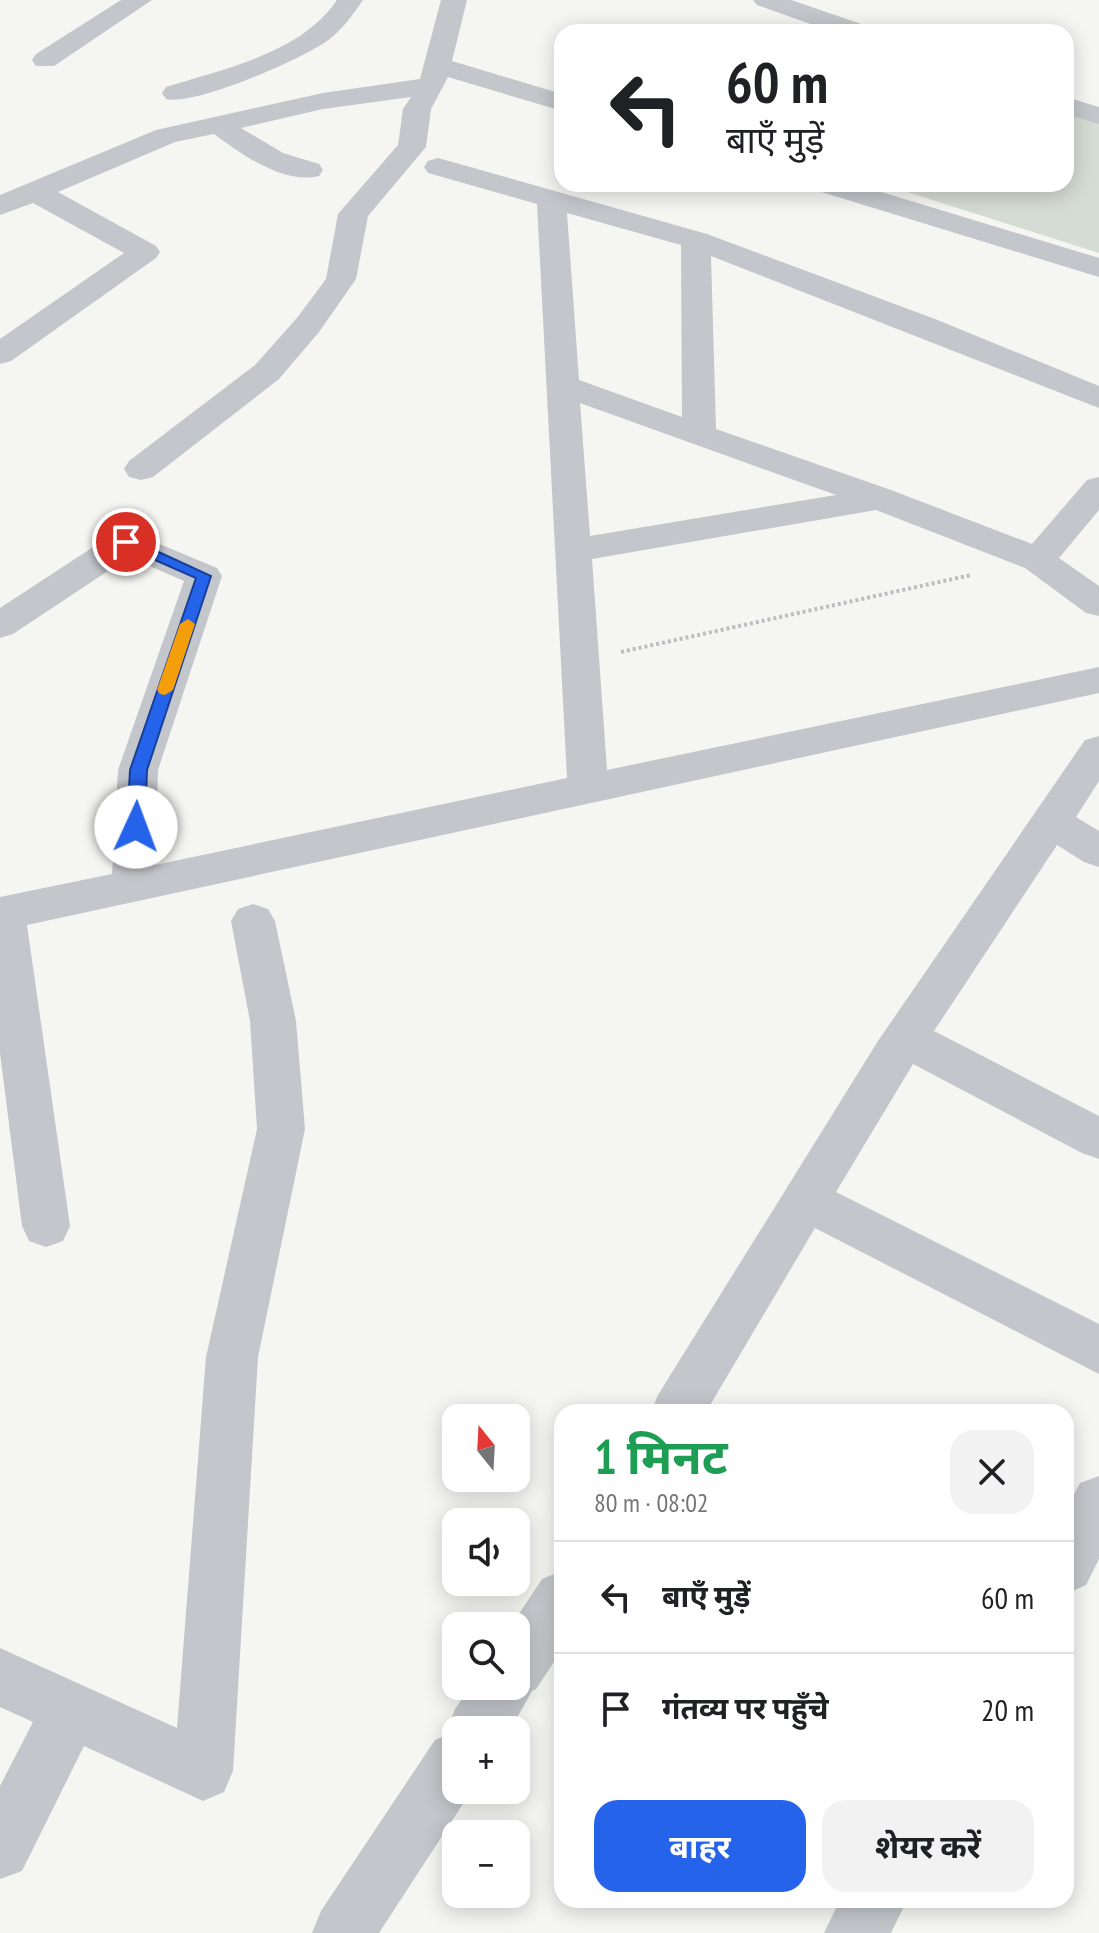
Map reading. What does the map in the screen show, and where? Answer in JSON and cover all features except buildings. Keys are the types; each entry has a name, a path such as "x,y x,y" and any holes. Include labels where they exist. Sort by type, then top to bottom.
{"street":[{"path":"45,60 139,0"},
{"path":"141,469 267,372 308,325 341,279 353,214 412,147 417,109 435,76 454,0"},
{"path":"176,93 257,65 311,41 343,16 343,1"},
{"path":"765,7 828,24"},
{"path":"0,206 166,136 435,76 554,101"},
{"path":"1074,108 1099,116"},
{"path":"219,124 251,149 291,167 309,170"},
{"path":"438,167 696,240 924,326 1099,398"},
{"path":"0,354 145,252 34,191"},
{"path":"851,192 1099,268"},
{"path":"551,199 588,789"},
{"path":"696,240 699,434"},
{"path":"563,386 879,498 1038,560 1099,604"},
{"path":"1038,560 1099,488"},
{"path":"573,551 879,498"},
{"path":"0,625 126,542 204,576 138,770 133,884"},
{"path":"46,1226 2,914 1099,680"},
{"path":"682,1404 905,1038 1099,750"},
{"path":"1051,821 1099,851"},
{"path":"0,1677 203,1771 232,1357 281,1129 273,1021 253,921"},
{"path":"905,1038 1099,1139"},
{"path":"806,1200 1099,1350"},
{"path":"1074,1550 1099,1502"},
{"path":"530,1648 554,1611"},
{"path":"0,1849 71,1710"},
{"path":"343,1933 442,1782"},
{"path":"855,1933 871,1908"}],"path":[{"path":"580,661 1038,560"}],"shaded area":[{"path":"1074,115 1099,123 1099,253 907,192 1074,192"}],"slow traffic":[{"path":"165,690 188,624"}],"route":[{"path":"126,542 204,576 138,770 136,827"}]}
